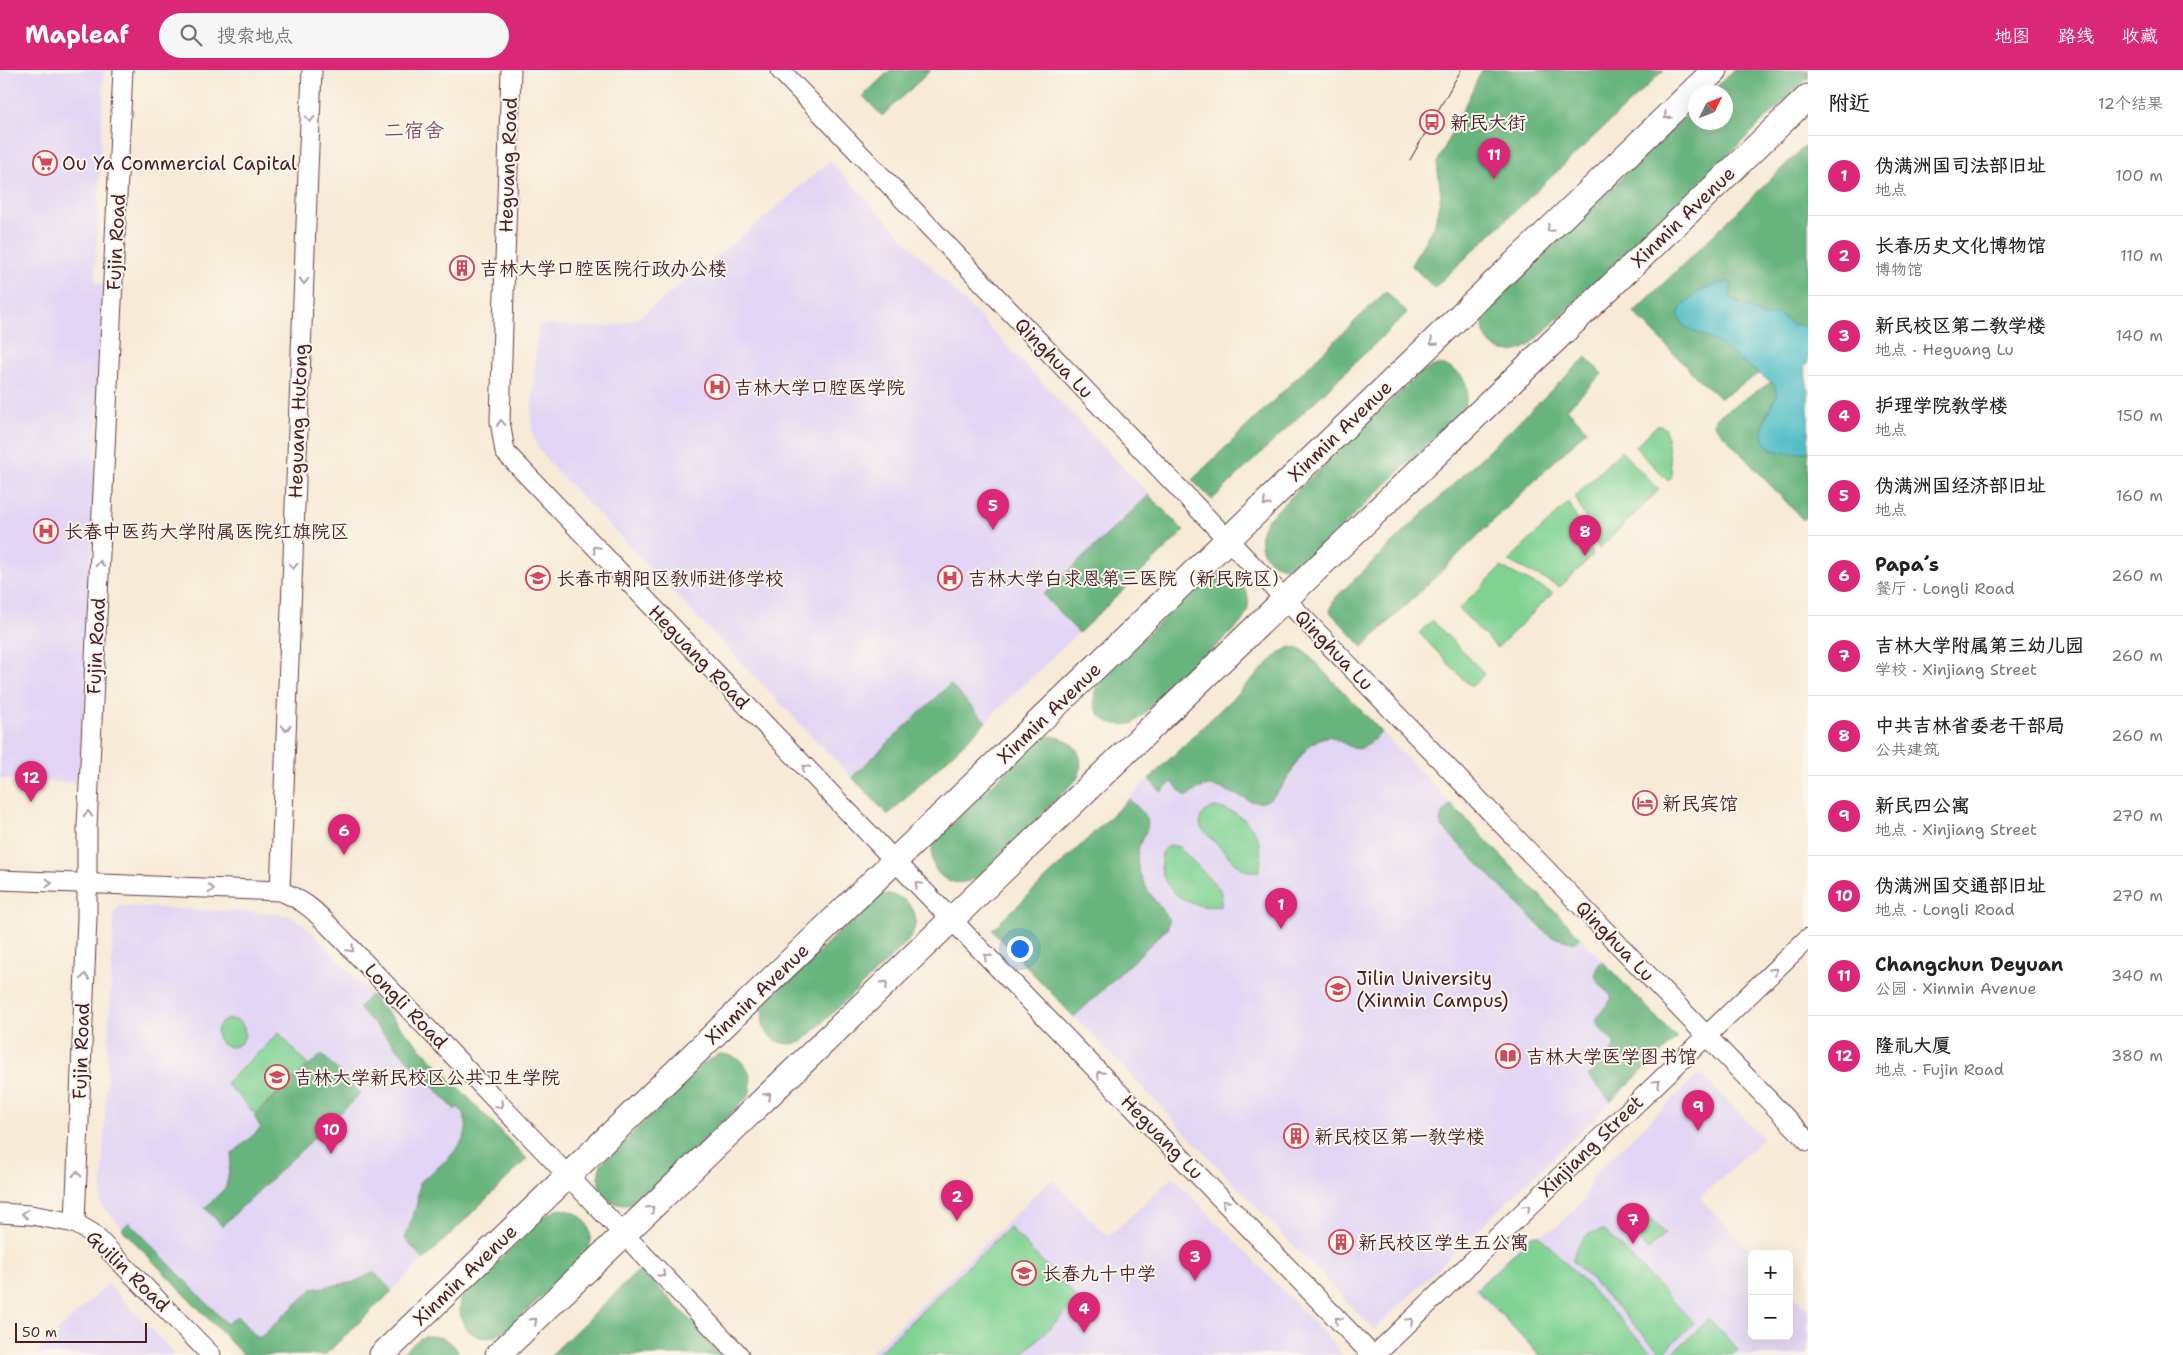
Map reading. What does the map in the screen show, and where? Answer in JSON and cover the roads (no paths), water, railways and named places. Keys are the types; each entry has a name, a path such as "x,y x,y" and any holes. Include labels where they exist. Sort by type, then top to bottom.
{"main road":[{"name":"Xinmin Avenue","path":"382,1355 1715,70"},
{"name":"Xinmin Avenue","path":"498,1355 1808,97"}],"street":[{"name":"Fujin Road","path":"74,1223 87,918 87,827 124,70"},
{"name":"Heguang Hutong","path":"280,891 312,70"},
{"name":"Heguang Road","path":"511,70 500,421 504,452 952,920"},
{"name":"Qinghua Lu","path":"780,70 1228,540 1808,1141"},
{"name":"Longli Road","path":"0,880 280,891 298,898 310,906 739,1355"},
{"name":"Heguang Lu","path":"952,920 1373,1355"},
{"name":"Xinjiang Street","path":"1373,1355 1808,938"},
{"name":"Guilin Road","path":"0,1213 31,1215 74,1223 92,1233 211,1355"}],"water":[{"path":"1728,282 1732,284 1730,296 1735,302 1748,307 1762,317 1779,314 1792,324 1808,327 1808,361 1804,368 1808,390 1808,452 1783,453 1771,448 1765,442 1763,435 1766,418 1777,395 1774,384 1740,361 1719,343 1686,328 1679,318 1679,312 1693,296 1714,285"}],"tram line":[{"path":"1410,160 1461,70"}],"place":[{"name":"新民大街","path":"1432,122"},
{"name":"Ou Ya Commercial Capital","path":"45,163"},
{"name":"Changchun Deyuan","path":"1494,179"},
{"name":"吉林大学口腔医院行政办公楼","path":"462,268"},
{"name":"吉林大学口腔医学院","path":"717,387"},
{"name":"伪满洲国经济部旧址","path":"993,530"},
{"name":"长春中医药大学附属医院红旗院区","path":"46,531"},
{"name":"中共吉林省委老干部局","path":"1585,556"},
{"name":"长春市朝阳区教师进修学校","path":"538,578"},
{"name":"吉林大学白求恩第三医院（新民院区）","path":"950,578"},
{"name":"隆礼大厦","path":"31,802"},
{"name":"新民宾馆","path":"1645,803"},
{"name":"Papa´s","path":"344,855"},
{"name":"伪满洲国司法部旧址","path":"1281,929"},
{"name":"Jilin University (Xinmin Campus)","path":"1338,989"},
{"name":"吉林大学医学图书馆","path":"1508,1056"},
{"name":"吉林大学新民校区公共卫生学院","path":"277,1077"},
{"name":"新民四公寓","path":"1698,1131"},
{"name":"新民校区第一教学楼","path":"1296,1136"},
{"name":"伪满洲国交通部旧址","path":"331,1154"},
{"name":"长春历史文化博物馆","path":"957,1221"},
{"name":"新民校区学生五公寓","path":"1341,1242"},
{"name":"吉林大学附属第三幼儿园","path":"1633,1244"},
{"name":"长春九十中学","path":"1024,1273"},
{"name":"新民校区第二教学楼","path":"1195,1281"},
{"name":"护理学院教学楼","path":"1084,1333"}],"district":[{"name":"二宿舍","path":"414,130"}]}
